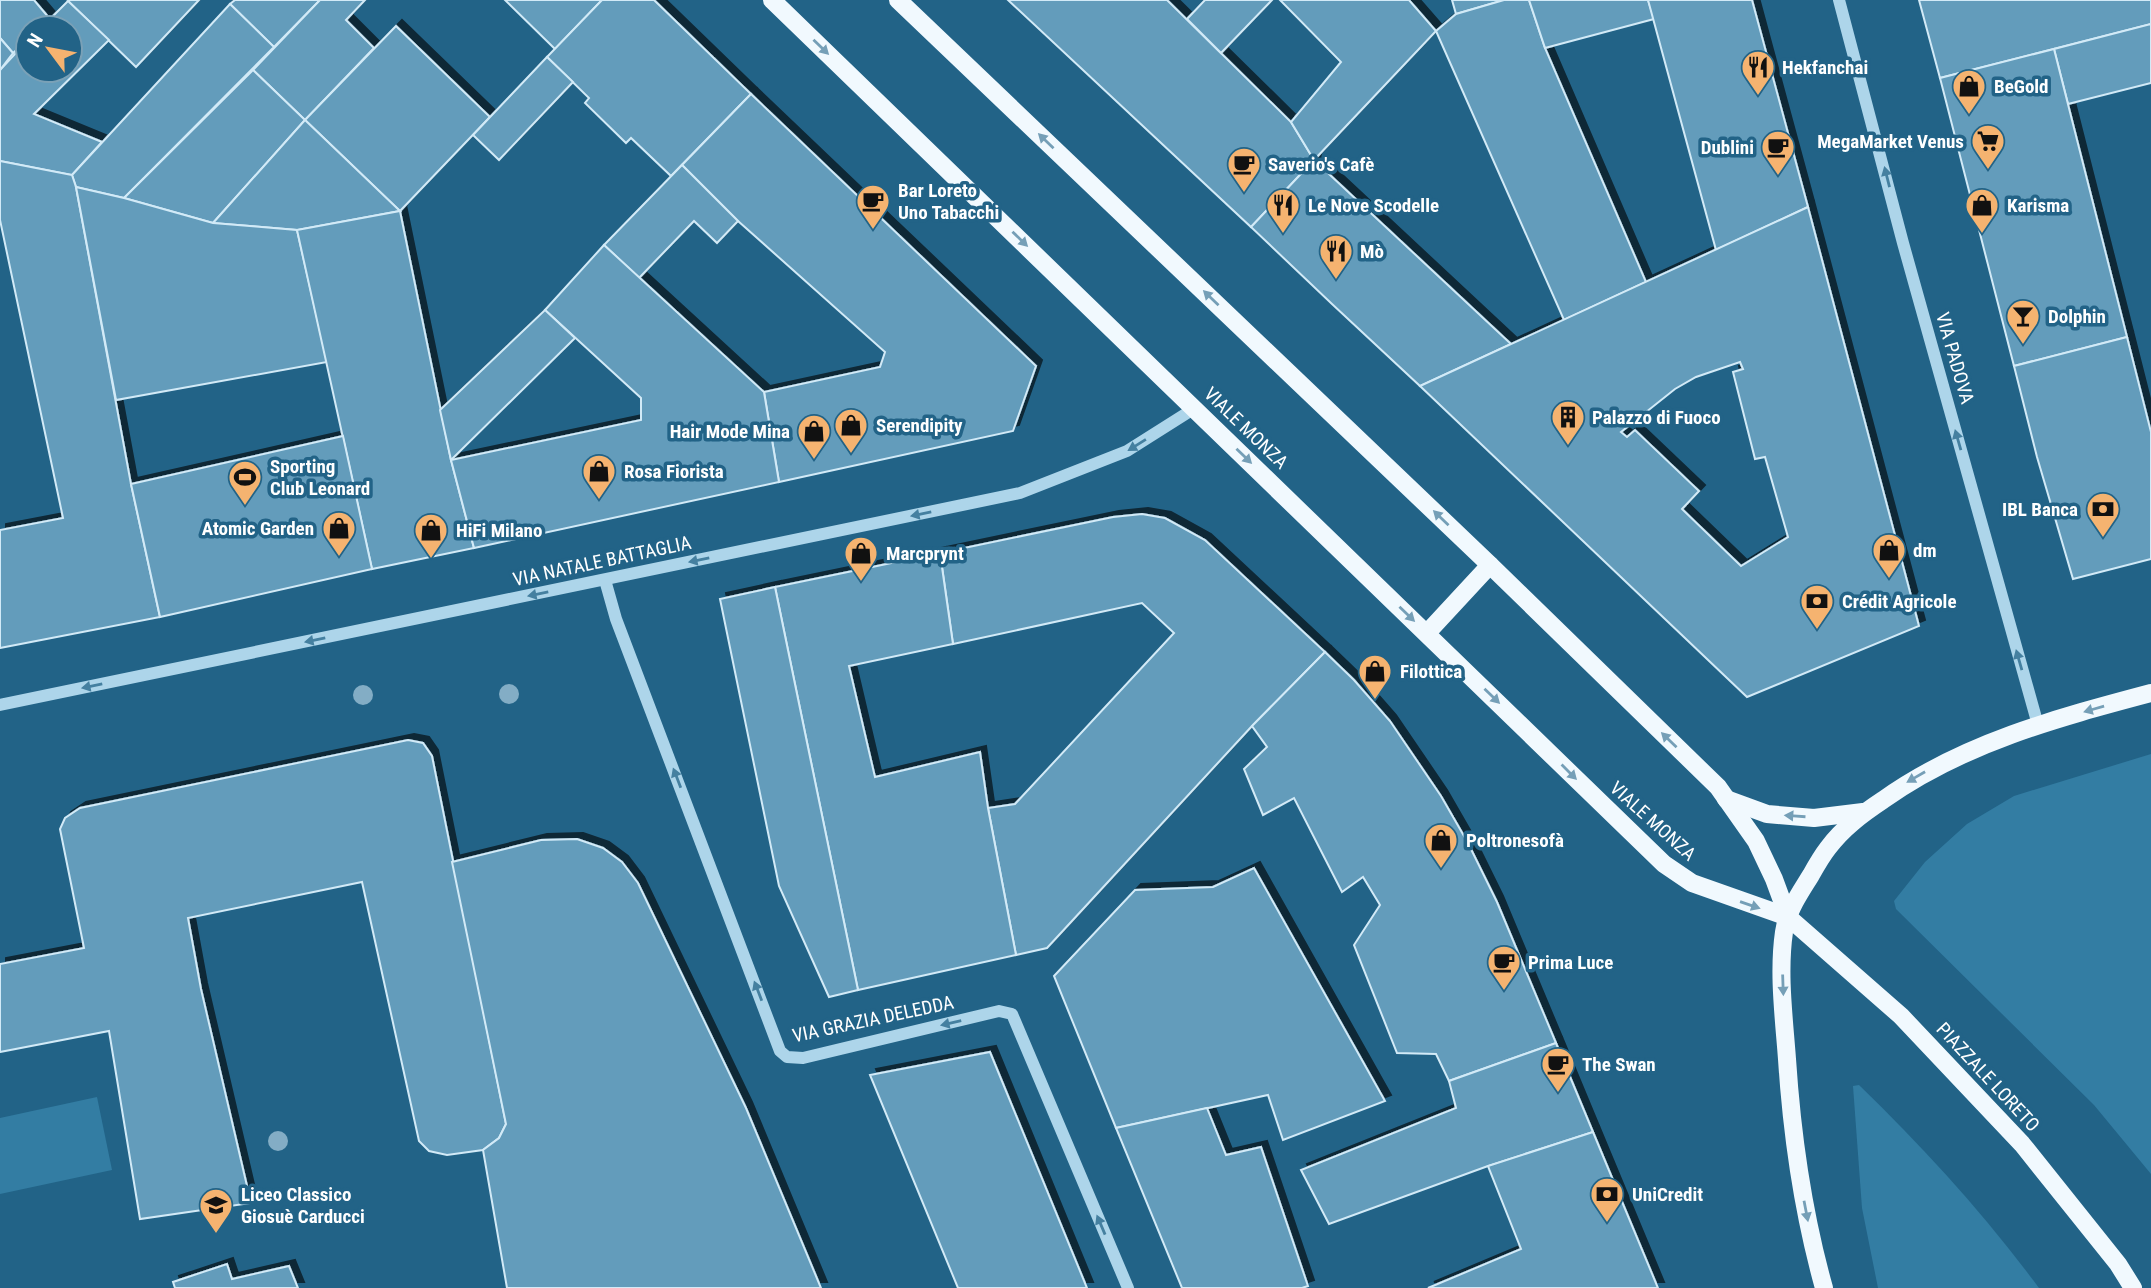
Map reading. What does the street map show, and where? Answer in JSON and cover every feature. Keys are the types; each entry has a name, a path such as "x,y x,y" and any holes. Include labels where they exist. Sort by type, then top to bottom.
{"main road":[{"name":"VIALE MONZA","path":"772,0 1664,864 1684,878 1709,890 1788,917"},
{"path":"898,0 1490,565 1718,787 1756,841 1788,917"},
{"path":"1427,633 1490,565"},
{"path":"1824,1288 1813,1249 1798,1172 1789,1101 1782,968 1784,933 1788,917 1828,849 1863,812 1936,766 1977,747 2038,725 2151,693"},
{"path":"1726,799 1767,814 1814,818 1863,812"},
{"name":"PIAZZALE LORETO","path":"1788,917 1901,1016 1946,1062 2022,1144 2118,1264 2133,1288"}],"street":[{"name":"VIA PADOVA","path":"1839,0 1907,256 2038,725"},
{"name":"VIA NATALE BATTAGLIA","path":"0,705 1020,493 1127,451 1195,408"},
{"name":"VIA GRAZIA DELEDDA","path":"605,580 621,632 783,1054 792,1059 803,1058 999,1011 1012,1014 1128,1288"}],"shaded area":[{"path":"2151,754 2151,1174 2094,1105 1896,909 1894,901 1925,862 1967,824 2014,796"},
{"path":"1859,1085 1953,1183 2039,1288 1878,1288 1862,1208 1853,1086"},
{"path":"97,1097 112,1170 0,1194 0,1118"}],"building":[{"path":"0,0 34,0 46,14 14,14 13,53 0,38"},
{"path":"70,0 199,0 136,67 68,1"},
{"path":"235,0 320,0 274,47 230,4"},
{"path":"320,0 365,0 346,20 374,48 305,120 253,70"},
{"path":"505,0 602,0 555,49"},
{"path":"602,0 654,0 751,94 671,176 631,138 626,143 585,103 589,98 547,57"},
{"path":"1008,0 1167,0 1291,122 1314,160 1251,227"},
{"path":"1205,0 1272,0 1221,53 1187,19"},
{"path":"1280,0 1409,0 1436,31 1314,160 1291,122 1341,62"},
{"path":"1452,0 1504,0 1456,14"},
{"path":"1504,0 1529,0 1545,48 1646,282 1564,320 1436,31 1456,14"},
{"path":"1529,0 1648,0 1654,19 1545,48"},
{"path":"1648,0 1752,0 1808,207 1716,250"},
{"path":"1919,0 2151,0 2151,24 1940,78"},
{"path":"68,1 82,14 55,14"},
{"path":"230,4 274,47 124,198 76,187 72,175"},
{"path":"84,16 109,40 84,65"},
{"path":"2151,24 2151,83 2068,104 2054,49"},
{"path":"396,26 490,117 400,211 305,120"},
{"path":"0,38 13,53 0,70"},
{"path":"2054,49 2127,337 2014,366 1940,78"},
{"path":"14,55 14,84 64,84 34,114 102,142 72,175 0,161 0,70"},
{"path":"547,57 573,82 499,160 473,135"},
{"path":"253,70 305,120 213,223 124,198"},
{"path":"751,94 1036,366 1013,431 779,482 764,392 880,367 885,352 738,221 682,165"},
{"path":"305,120 400,211 297,230 213,223"},
{"path":"1314,160 1511,344 1420,386 1332,304 1251,227"},
{"path":"0,161 72,175 131,484 160,617 0,648 0,530 63,518 0,220"},
{"path":"682,165 738,221 717,243 694,221 639,278 604,245"},
{"path":"76,187 213,223 297,230 327,362 116,400"},
{"name":"Palazzo di Fuoco","path":"1808,207 1919,626 1747,697 1420,386","holes":["1740,362 1743,369 1733,372 1755,459 1765,457 1788,537 1741,566 1682,509 1699,491 1635,430 1627,437 1621,432 1675,389 1696,377"]},
{"path":"400,211 451,460 474,548 372,569 297,230"},
{"path":"604,245 764,392 779,482 474,548 451,460 641,420 641,398 545,310"},
{"path":"545,310 575,338 451,460 440,410"},
{"path":"2127,337 2151,432 2151,559 2073,579 2037,457 2014,366"},
{"path":"343,436 372,569 160,617 131,484"},
{"path":"1142,514 1165,518 1205,540 1325,652 1252,726 1047,948 1016,955 988,808 1015,804 1174,633 1142,603 953,644 940,553 1113,517"},
{"path":"940,553 953,644 849,666 875,777 980,752 1016,955 858,990 775,587"},
{"path":"775,587 858,990 829,997 779,886 720,599"},
{"path":"1325,652 1390,721 1441,796 1497,902 1556,1043 1449,1081 1436,1054 1397,1053 1354,945 1380,905 1363,877 1342,892 1294,798 1263,815 1244,769 1267,747 1252,726"},
{"path":"408,740 423,743 432,756 506,1124 499,1138 483,1150 447,1155 429,1151 419,1141 362,882 188,918 201,989 251,1203 140,1219 109,1031 0,1052 0,964 84,948 60,829 65,818 80,808"},
{"path":"577,839 603,848 622,862 638,883 746,1108 821,1288 507,1288 483,1150 499,1138 506,1124 452,862 541,840"},
{"path":"1254,868 1385,1101 1283,1140 1268,1095 1116,1128 1054,976 1135,890 1213,887"},
{"path":"1556,1043 1593,1132 1488,1166 1329,1224 1301,1170 1456,1108 1449,1081"},
{"path":"990,1052 1087,1288 958,1288 870,1075"},
{"path":"1207,1108 1226,1155 1261,1147 1308,1286 1182,1288 1116,1128"},
{"path":"1593,1132 1658,1288 1428,1288 1521,1249 1488,1166"},
{"path":"227,1264 232,1279 289,1266 298,1288 175,1288 173,1282"}],"place":[{"name":"Hekfanchai","path":"1758,97"},
{"name":"BeGold","path":"1969,116"},
{"name":"MegaMarket Venus","path":"1988,171"},
{"name":"Dublini","path":"1778,177"},
{"name":"Saverio's Cafè","path":"1244,194"},
{"name":"Bar Loreto Uno Tabacchi","path":"873,231"},
{"name":"Le Nove Scodelle","path":"1283,235"},
{"name":"Karisma","path":"1982,235"},
{"name":"Mò","path":"1336,281"},
{"name":"Dolphin","path":"2023,346"},
{"name":"Palazzo di Fuoco","path":"1568,447"},
{"name":"Serendipity","path":"851,455"},
{"name":"Hair Mode Mina","path":"814,461"},
{"name":"Rosa Fiorista","path":"599,501"},
{"name":"Sporting Club Leonard","path":"245,507"},
{"name":"IBL Banca","path":"2103,539"},
{"name":"Atomic Garden","path":"339,558"},
{"name":"HiFi Milano","path":"431,560"},
{"name":"dm","path":"1889,580"},
{"name":"Marcprynt","path":"861,583"},
{"name":"Crédit Agricole","path":"1817,631"},
{"name":"Filottica","path":"1375,701"},
{"name":"Poltronesofà","path":"1441,870"},
{"name":"Prima Luce","path":"1504,992"},
{"name":"The Swan","path":"1558,1094"},
{"name":"UniCredit","path":"1607,1224"},
{"name":"Liceo Classico Giosuè Carducci","path":"216,1235"}]}
